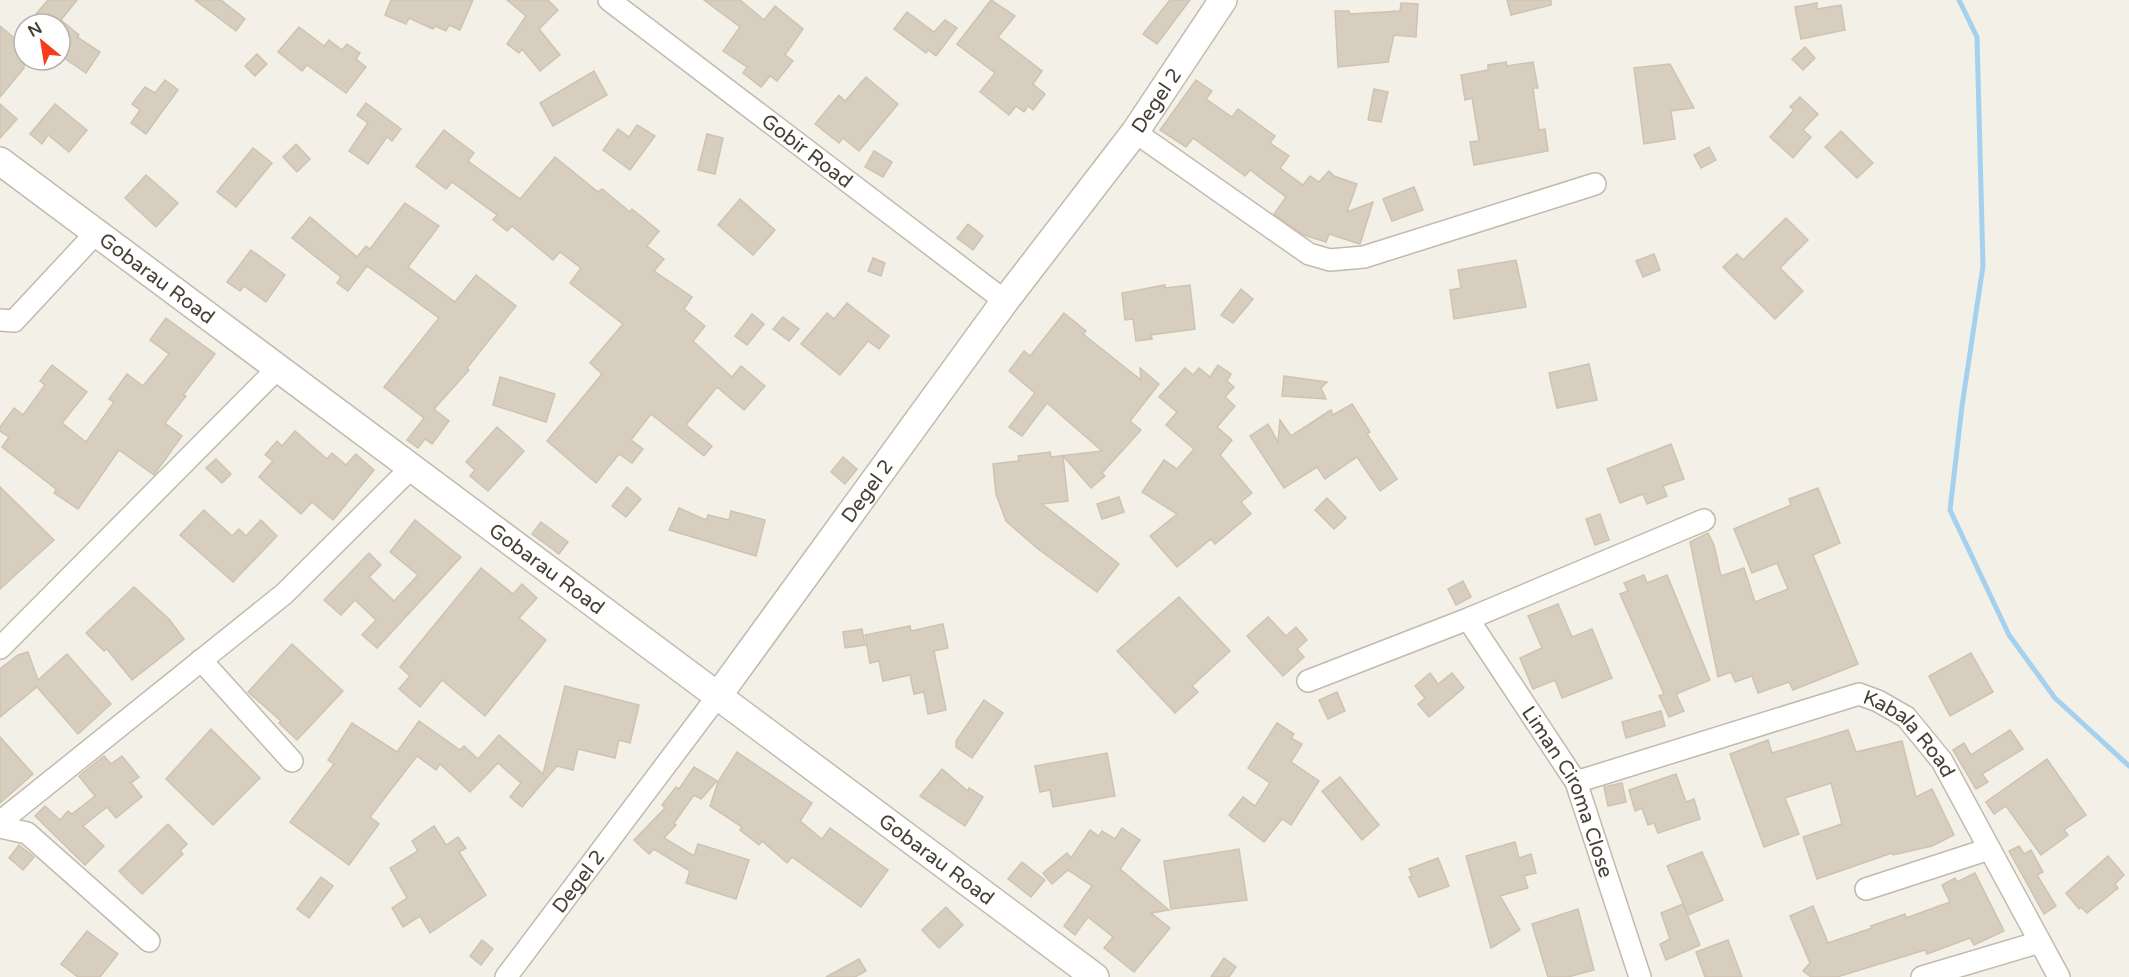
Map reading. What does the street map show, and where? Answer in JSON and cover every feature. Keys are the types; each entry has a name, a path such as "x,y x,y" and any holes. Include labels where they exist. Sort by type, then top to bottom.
{"street":[{"name":"Gobir Road","path":"609,0 1005,301"},
{"name":"Degel 2","path":"506,977 717,697 1005,301 1135,132 1223,0"},
{"path":"1135,132 1309,254 1330,260 1364,257 1594,184"},
{"name":"Gobarau Road","path":"0,161 1095,977"},
{"path":"0,320 14,321 29,308 95,234"},
{"path":"0,648 278,368"},
{"path":"0,822 284,594 412,467"},
{"path":"1308,681 1468,619 1704,520"},
{"name":"Liman Ciroma Close","path":"1468,619 1576,782 1640,977"},
{"path":"201,660 291,760"},
{"name":"Kabala Road","path":"1576,782 1859,694 1906,717 1942,761 2059,977"},
{"path":"0,827 27,833 149,941"},
{"path":"1866,889 1989,849"},
{"path":"1922,977 2040,942"}],"building":[{"path":"48,0 77,0 67,12 38,12"},
{"path":"195,0 221,0 245,19 236,31"},
{"path":"391,0 473,0 460,30 449,25 446,31 435,26 433,29 409,18 406,24 385,15"},
{"path":"507,0 548,0 558,10 539,29 560,55 540,71 522,49 519,53 507,44 526,16"},
{"path":"704,0 740,0 764,20 775,6 803,29 785,55 793,61 777,81 770,76 761,87 743,73 747,67 723,51 740,27"},
{"path":"991,0 1015,16 998,37 1042,71 1033,84 1045,94 1033,110 1028,106 1024,112 1016,106 1009,115 980,92 995,73 957,44"},
{"path":"1170,0 1190,0 1157,44 1143,34"},
{"path":"1507,0 1551,0 1551,5 1511,15"},
{"path":"1401,3 1418,4 1416,37 1394,35 1388,62 1338,67 1335,11 1349,11 1350,14 1400,11"},
{"path":"1817,3 1817,9 1841,5 1845,30 1801,39 1795,7"},
{"path":"907,12 934,32 945,20 957,28 936,56 928,50 926,53 894,29"},
{"path":"0,26 12,36 12,72 21,72 0,97"},
{"path":"299,27 324,46 329,40 342,50 347,44 360,53 356,59 366,67 346,93 307,65 302,71 278,52"},
{"path":"72,29 79,35 77,37 100,52 86,73 72,63"},
{"path":"1805,47 1815,58 1803,70 1792,59"},
{"path":"257,54 267,64 255,76 245,66"},
{"path":"1506,62 1507,66 1533,62 1538,88 1533,88 1539,130 1545,129 1548,151 1474,165 1470,142 1479,141 1472,98 1465,100 1461,75 1488,70 1488,65"},
{"path":"1670,64 1694,108 1671,111 1675,139 1644,144 1634,68"},
{"path":"594,71 607,95 553,126 540,103"},
{"path":"866,77 898,104 859,151 843,138 839,143 815,124 839,95 845,101"},
{"path":"165,80 178,90 146,134 131,123 140,110 132,104 145,87 155,93"},
{"path":"1196,80 1212,91 1206,99 1232,117 1238,109 1275,136 1270,143 1289,156 1280,168 1303,185 1310,176 1319,182 1329,171 1334,176 1357,184 1347,212 1373,202 1360,244 1329,234 1326,242 1304,235 1274,214 1286,197 1250,170 1245,176 1193,138 1186,147 1160,130"},
{"path":"1374,89 1388,92 1381,122 1368,120"},
{"path":"1800,97 1818,114 1803,130 1811,137 1793,158 1770,137 1794,110 1790,107"},
{"path":"366,103 401,129 392,141 387,137 368,164 349,151 368,123 357,115"},
{"path":"0,104 17,119 0,138"},
{"path":"55,104 87,130 69,152 48,135 42,144 30,134"},
{"path":"637,125 655,136 630,170 603,150 618,129 629,137"},
{"path":"444,130 474,153 468,161 520,199 555,157 598,192 602,189 630,212 632,209 659,231 647,246 664,259 654,271 692,297 684,309 705,326 693,341 732,377 741,366 765,386 744,410 717,387 686,425 712,446 704,456 651,414 631,440 643,449 632,463 619,454 596,483 547,441 602,374 590,363 623,324 570,283 581,268 560,252 553,260 512,226 507,231 493,220 497,215 452,182 446,189 416,166"},
{"path":"1841,131 1873,163 1857,178 1825,147"},
{"path":"707,134 723,138 715,174 698,170"},
{"path":"296,144 310,159 297,172 283,157"},
{"path":"1709,147 1716,160 1701,168 1694,155"},
{"path":"253,148 272,163 236,207 217,192"},
{"path":"874,151 892,162 883,177 865,167"},
{"path":"146,175 178,203 156,227 125,198"},
{"path":"1414,187 1423,210 1392,221 1383,199"},
{"path":"740,199 775,230 753,255 718,225"},
{"path":"405,203 439,226 408,267 455,302 476,275 516,306 467,368 469,370 434,409 449,421 432,444 425,439 418,448 407,440 424,418 384,387 439,318 367,266 348,291 337,283 341,277 292,238 310,217 357,257 366,246 370,249"},
{"path":"1786,218 1808,240 1780,268 1803,291 1775,319 1723,267 1737,254 1743,260"},
{"path":"968,224 983,236 973,250 957,238"},
{"path":"251,250 285,275 266,302 244,286 240,291 227,282"},
{"path":"1654,254 1660,270 1643,277 1636,261"},
{"path":"873,258 885,263 881,276 868,271"},
{"path":"1516,260 1526,307 1454,319 1450,290 1461,288 1458,270"},
{"path":"1165,285 1165,288 1190,285 1195,329 1151,335 1152,339 1136,341 1133,319 1125,320 1122,293"},
{"path":"1241,289 1253,299 1233,323 1221,315"},
{"path":"847,303 889,336 879,349 868,341 840,375 801,344 827,313 834,319"},
{"path":"1064,313 1086,331 1083,334 1141,380 1140,368 1159,384 1130,421 1141,430 1102,473 1105,476 1091,488 1063,456 1068,501 1042,504 1119,564 1097,592 1038,549 1006,521 996,494 993,464 1019,461 1018,456 1050,452 1051,457 1102,451 1047,403 1022,436 1009,427 1035,393 1009,371 1024,351 1030,356"},
{"path":"752,314 764,324 747,345 735,336"},
{"path":"783,317 799,329 789,341 773,329"},
{"path":"166,318 215,354 183,395 186,396 165,423 182,436 154,475 119,450 78,509 54,493 56,489 2,447 9,437 0,431 0,427 14,408 23,415 45,385 40,381 52,365 87,392 62,423 86,442 114,402 109,399 127,374 143,386 169,354 150,340"},
{"path":"1589,364 1597,400 1557,408 1549,373"},
{"path":"1218,365 1231,374 1227,381 1234,387 1225,397 1235,406 1217,427 1232,440 1220,455 1252,493 1241,502 1251,514 1215,544 1211,539 1177,567 1150,536 1177,514 1142,492 1164,460 1177,469 1194,449 1166,425 1177,412 1159,397 1185,368 1193,375 1199,368 1210,377"},
{"path":"1284,376 1327,382 1321,388 1326,399 1282,396"},
{"path":"500,377 555,394 546,422 493,405"},
{"path":"1352,404 1370,432 1367,434 1397,479 1380,491 1357,457 1325,479 1317,467 1284,488 1250,436 1268,424 1278,442 1280,420 1291,436 1331,410 1333,415"},
{"path":"497,427 524,451 488,491 470,476 475,470 466,462"},
{"path":"295,431 327,459 332,453 346,465 356,454 374,470 333,520 312,502 301,514 259,477 273,461 265,455 277,441 282,446"},
{"path":"1671,444 1684,479 1663,486 1667,496 1647,504 1643,494 1620,503 1607,469"},
{"path":"843,457 857,469 845,484 831,472"},
{"path":"216,459 231,474 222,483 206,468"},
{"path":"0,487 54,540 0,589"},
{"path":"627,487 641,499 626,517 612,506"},
{"path":"1818,488 1840,543 1813,555 1858,664 1793,690 1789,682 1758,693 1752,676 1735,682 1731,672 1718,677 1690,542 1708,533 1714,545 1721,576 1744,568 1755,602 1788,589 1777,563 1752,573 1734,529 1791,505 1789,499"},
{"path":"1119,497 1124,512 1102,519 1097,504"},
{"path":"1327,498 1346,518 1334,529 1315,510"},
{"path":"679,508 706,520 708,515 729,520 731,511 765,520 756,556 669,530"},
{"path":"204,510 232,536 239,529 246,536 261,520 277,536 233,582 180,535"},
{"path":"1600,514 1609,540 1595,545 1586,519"},
{"path":"415,520 461,557 377,648 362,635 376,620 355,600 341,615 324,600 369,553 381,565 369,577 394,601 418,575 390,552"},
{"path":"541,522 568,542 559,554 532,534"},
{"path":"481,568 513,594 522,584 537,598 519,618 546,640 485,716 442,680 420,707 399,689 410,676 400,667"},
{"path":"1644,575 1647,583 1667,575 1710,680 1676,694 1684,711 1669,717 1659,696 1664,694 1620,594 1628,591 1624,583"},
{"path":"1463,581 1471,597 1456,605 1448,589"},
{"path":"134,587 169,619 184,639 132,680 107,649 104,651 86,633"},
{"path":"1179,597 1230,651 1192,686 1198,692 1175,713 1117,651"},
{"path":"1558,604 1572,637 1592,629 1612,678 1562,698 1555,680 1533,689 1520,658 1542,648 1528,616"},
{"path":"1268,617 1286,636 1296,627 1307,640 1297,649 1304,657 1283,676 1247,636"},
{"path":"943,624 948,648 934,651 946,710 928,714 924,692 914,694 910,675 883,681 879,661 870,663 865,635 910,626 911,631"},
{"path":"862,629 865,645 845,648 843,632"},
{"path":"292,644 343,691 297,740 279,723 281,721 248,692"},
{"path":"28,652 38,680 67,654 111,704 78,734 37,687 0,717 0,669 18,655"},
{"path":"1971,653 1993,692 1950,716 1929,676"},
{"path":"1430,673 1438,684 1452,673 1464,688 1429,717 1418,704 1425,698 1415,686"},
{"path":"565,686 639,705 630,743 619,740 615,758 578,749 573,770 557,766 522,807 510,797 521,783 498,763 470,792 440,764 436,770 417,756 370,817 379,824 349,865 290,822 334,764 328,760 352,723 397,752 419,721 460,750 464,746 478,759 499,735 543,774"},
{"path":"1337,692 1345,711 1328,719 1319,700"},
{"path":"984,700 1003,713 972,758 956,747 956,741"},
{"path":"1661,711 1665,726 1626,738 1622,722"},
{"path":"1277,723 1294,734 1291,738 1302,744 1291,762 1319,781 1291,825 1282,819 1264,842 1229,815 1243,797 1255,806 1270,783 1248,768"},
{"path":"211,729 260,778 213,825 166,779"},
{"path":"1848,730 1856,752 1902,741 1916,797 1932,789 1954,835 1932,846 1893,855 1892,853 1817,879 1803,837 1842,824 1831,783 1785,798 1799,834 1764,847 1730,754 1768,740 1772,753"},
{"path":"2010,730 2023,749 1982,774 1988,782 1976,789 1953,750 1964,743 1971,755"},
{"path":"0,737 33,774 0,803"},
{"path":"737,752 812,803 800,821 822,839 830,828 888,870 861,907 792,857 787,863 762,841 759,845 740,830 742,827 710,806 718,782"},
{"path":"1107,753 1115,796 1053,807 1050,790 1040,792 1035,766"},
{"path":"104,756 111,764 122,756 139,777 131,783 142,797 116,818 107,807 83,826 104,846 85,865 35,816 45,806 60,820 68,811 72,814 95,796 79,776"},
{"path":"2047,759 2086,815 2064,830 2068,835 2041,855 2006,806 1994,814 1986,802"},
{"path":"694,767 717,781 701,799 694,795 674,823 676,825 664,838 694,856 698,844 749,860 736,899 686,883 690,871 654,849 649,854 634,840 665,808 662,805 676,787 679,789"},
{"path":"942,769 968,791 969,788 983,797 965,826 920,796"},
{"path":"1676,774 1686,802 1694,799 1700,819 1658,833 1654,823 1648,825 1642,808 1635,811 1629,790"},
{"path":"1340,777 1379,825 1362,840 1322,791"},
{"path":"1622,783 1626,802 1608,806 1604,787"},
{"path":"168,824 187,844 180,851 183,854 142,894 119,871"},
{"path":"434,826 446,845 458,837 466,848 459,852 486,895 430,933 420,916 403,927 392,908 407,898 390,868 418,851 412,841"},
{"path":"1122,828 1140,840 1120,869 1169,910 1151,913 1170,928 1134,972 1104,948 1113,937 1088,917 1075,935 1064,926 1092,886 1068,870 1052,884 1043,873 1067,853 1071,858 1090,830 1099,836 1102,831 1115,839"},
{"path":"1515,842 1519,858 1531,854 1536,873 1524,876 1528,888 1500,896 1520,930 1491,948 1466,856"},
{"path":"19,845 34,857 23,870 9,858"},
{"path":"2019,846 2024,854 2031,850 2043,872 2037,875 2056,906 2044,914 2009,851"},
{"path":"1239,849 1247,900 1171,909 1164,861"},
{"path":"1702,852 1723,900 1688,915 1667,866"},
{"path":"2108,856 2124,875 2115,884 2118,888 2087,913 2081,907 2079,909 2066,893"},
{"path":"1438,858 1449,886 1419,897 1409,877 1412,876 1409,869"},
{"path":"1022,862 1045,880 1031,897 1008,879"},
{"path":"1975,873 2004,931 1974,945 1970,938 1927,954 1925,950 1837,977 1811,977 1803,971 1810,963 1790,916 1813,906 1828,943 1905,914 1906,918 1950,902 1942,885 1955,878 1957,882"},
{"path":"321,877 333,886 309,918 297,909"},
{"path":"1683,904 1700,945 1666,960 1660,944 1670,939 1661,913"},
{"path":"946,907 963,925 939,948 922,930"},
{"path":"1578,909 1594,970 1568,977 1548,977 1532,924"},
{"path":"87,931 118,954 100,977 78,977 61,964"},
{"path":"482,940 493,949 481,965 470,956"},
{"path":"1728,940 1742,977 1705,977 1696,952"},
{"path":"1224,958 1236,967 1229,977 1211,977"},
{"path":"859,959 866,971 855,977 826,977"}],"waterway":[{"path":"1959,0 1977,37 1983,266 1962,406 1950,510 2009,635 2055,698 2129,766"}]}
